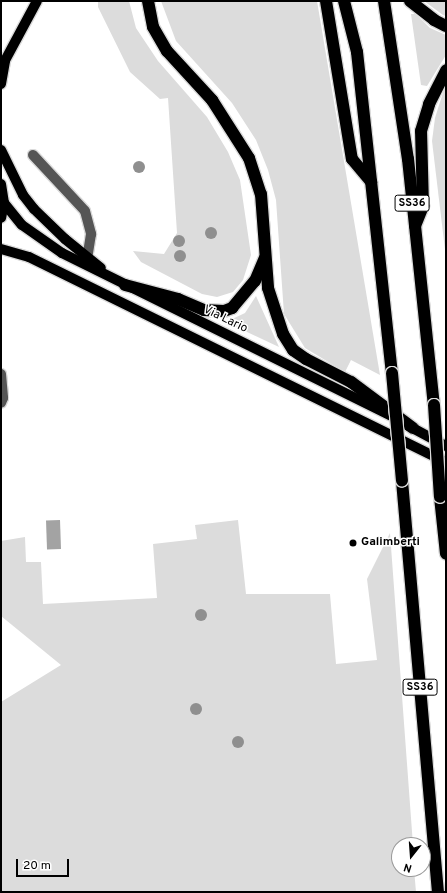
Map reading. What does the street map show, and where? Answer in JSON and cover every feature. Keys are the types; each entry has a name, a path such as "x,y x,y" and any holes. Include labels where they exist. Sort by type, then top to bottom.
{"highway":[{"path":"148,1 152,27 167,51 212,100 249,158 261,194 271,304 283,334 293,350 351,382 413,428"},
{"path":"326,1 352,159 371,182"},
{"name":"SS36","path":"344,1 356,52 392,373 438,892"},
{"name":"SS36","path":"384,1 408,159 434,405 440,497 446,554"},
{"path":"410,1 434,20 446,26"},
{"path":"414,227 423,206 421,131 429,104 446,70"},
{"path":"125,286 178,299 204,310 224,311 232,308 255,281 266,257"}],"main road":[{"path":"1,84 3,64 37,1"},
{"path":"1,150 23,194 34,209 87,258 125,286"},
{"path":"1,184 4,203 1,218"},
{"name":"Via Lario","path":"4,203 22,225 62,253 125,286 413,428 446,446"},
{"path":"1,249 28,257 446,462"}],"street":[{"path":"33,155 85,211 91,234 87,258"},
{"path":"1,374 1,403"}],"shaded area":[{"path":"98,1 129,1 136,28 158,61 207,117 228,152 240,180 251,255 243,280 233,292 217,297 202,294 141,262 133,251 164,254 177,233 168,98 160,99 130,72 98,7"},
{"path":"161,1 317,1 380,375 351,360 345,372 305,348 284,314 276,200 268,170 256,140 232,103 176,41"},
{"path":"424,1 446,1 446,16 443,15"},
{"path":"411,14 416,14 430,28 446,35 446,55 427,86 421,85"},
{"path":"446,83 446,258 432,141 435,118"},
{"path":"256,296 279,347 226,322 245,313"},
{"path":"46,520 60,520 61,549 47,549"},
{"path":"238,520 246,594 330,594 336,664 377,660 367,579 390,533 412,837 391,837 391,877 415,877 416,892 1,892 1,702 61,665 1,616 1,541 25,537 26,562 41,562 43,604 157,598 153,544 197,539 195,525"}],"place":[{"name":"Galimberti","path":"353,543"}]}
